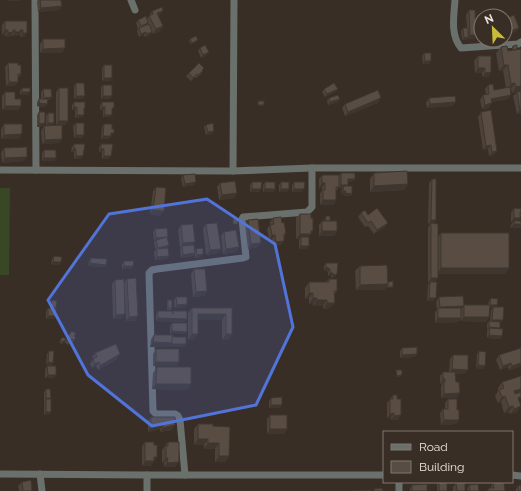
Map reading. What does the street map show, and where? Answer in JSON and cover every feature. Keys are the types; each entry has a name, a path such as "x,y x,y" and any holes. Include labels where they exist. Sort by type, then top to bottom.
{"street":[{"path":"35,0 36,170"},
{"path":"131,0 135,10"},
{"path":"233,171 234,0"},
{"path":"455,0 454,30 456,41 461,48 518,44 521,42"},
{"path":"0,170 233,171 312,168 521,168"},
{"path":"185,475 180,420 178,416 175,414 156,414 153,412 149,273 152,270 157,269 246,257 243,217 307,212 310,210 312,207 312,168"},
{"path":"0,474 383,474"},
{"path":"40,474 42,491"},
{"path":"147,475 147,491"}],"highlighted area":[{"path":"207,199 275,244 293,327 256,405 152,426 88,375 48,300 109,214"}],"green space":[{"path":"0,188 10,188 9,275 0,275"}],"building":[{"path":"40,0 61,0 62,6 41,8"},
{"path":"162,7 163,11 157,13 163,26 156,29 149,16 153,14 152,11"},
{"path":"469,10 473,10 473,35 470,35"},
{"path":"513,15 519,28 513,30"},
{"path":"146,16 148,23 141,26 138,20"},
{"path":"5,21 27,21 27,33 23,33 23,30 20,30 20,32 15,32 15,30 13,30 13,32 8,33 8,30 5,30"},
{"path":"149,24 152,32 141,34 139,28"},
{"path":"463,28 468,28 468,37 464,38"},
{"path":"196,36 198,40 192,43 190,39"},
{"path":"43,39 65,39 65,48 43,49"},
{"path":"205,45 209,52 203,55 200,48"},
{"path":"517,45 517,49 513,50 513,46"},
{"path":"501,48 507,48 508,51 521,49 521,86 516,87 515,83 511,84 508,65 504,65"},
{"path":"424,53 431,53 431,61 425,61"},
{"path":"478,56 491,56 491,72 485,73 485,68 478,68"},
{"path":"8,63 18,63 18,65 21,65 21,74 18,74 18,82 9,82"},
{"path":"199,63 204,68 202,70 203,71 193,78 189,73"},
{"path":"104,65 112,65 112,78 104,78"},
{"path":"76,83 84,83 85,96 76,96"},
{"path":"334,83 338,89 327,94 324,89"},
{"path":"493,84 494,90 510,87 511,95 491,99 492,103 485,105 483,95 489,94 488,85"},
{"path":"103,85 112,85 112,96 103,96"},
{"path":"22,88 30,88 30,92 22,92"},
{"path":"59,88 68,88 68,121 59,121"},
{"path":"43,89 51,89 52,97 44,98"},
{"path":"378,90 381,98 348,112 345,104"},
{"path":"521,91 521,110 520,110 517,92"},
{"path":"5,92 15,92 15,99 21,99 21,106 5,106"},
{"path":"338,95 340,99 330,102 329,98"},
{"path":"455,96 456,102 430,104 429,98"},
{"path":"39,99 48,99 47,104 39,103"},
{"path":"258,101 264,101 264,105 258,105"},
{"path":"74,102 85,102 84,115 77,115 77,107 74,107"},
{"path":"102,102 114,102 112,115 105,115 105,107 102,107"},
{"path":"491,110 497,151 492,152 491,145 486,146 481,112"},
{"path":"39,112 45,112 45,123 39,124"},
{"path":"48,113 54,113 54,123 48,123"},
{"path":"76,123 84,123 84,135 76,135"},
{"path":"213,123 214,131 208,132 206,125"},
{"path":"4,124 22,124 22,134 4,135"},
{"path":"104,124 112,124 114,133 111,133 111,136 103,136"},
{"path":"62,125 62,139 45,140 44,126"},
{"path":"74,144 85,144 83,156 76,156"},
{"path":"101,144 113,144 111,156 104,156 104,149 101,149"},
{"path":"27,147 27,157 5,158 4,148"},
{"path":"44,150 56,150 56,158 44,158"},
{"path":"407,171 408,184 374,186 374,173"},
{"path":"341,173 355,173 355,179 348,179 348,185 341,185"},
{"path":"195,174 196,182 185,184 183,175"},
{"path":"322,175 339,175 339,187 336,187 336,200 323,200 325,183 322,183"},
{"path":"432,179 436,179 436,220 431,220"},
{"path":"235,181 237,193 222,195 220,183"},
{"path":"252,182 262,182 261,189 252,189"},
{"path":"265,182 275,182 275,189 265,189"},
{"path":"281,182 289,182 289,189 281,189"},
{"path":"294,182 305,182 304,189 294,189"},
{"path":"344,186 352,186 352,194 345,193 346,191 343,191"},
{"path":"156,187 166,188 164,211 153,210"},
{"path":"377,208 388,223 377,230 371,221 368,223 361,213 365,210 368,215"},
{"path":"514,208 521,209 520,218 514,218"},
{"path":"300,214 311,214 311,218 313,218 313,231 311,231 311,234 300,234"},
{"path":"326,216 330,216 330,221 326,221"},
{"path":"281,217 282,223 284,222 286,234 284,234 284,241 276,242 275,235 272,235 270,225 274,224 273,218"},
{"path":"233,219 238,219 238,224 233,224"},
{"path":"258,219 261,243 251,244 248,220"},
{"path":"322,221 337,221 337,231 322,231"},
{"path":"514,221 521,221 521,224 514,224"},
{"path":"217,223 221,249 210,250 206,224"},
{"path":"431,223 438,224 438,278 431,278"},
{"path":"193,224 195,242 183,243 181,225"},
{"path":"167,228 168,237 156,238 155,229"},
{"path":"236,230 239,247 226,249 224,232"},
{"path":"441,233 509,233 509,268 441,268"},
{"path":"167,237 169,245 158,248 156,240"},
{"path":"301,237 309,237 309,246 301,246"},
{"path":"194,245 195,253 183,255 182,246"},
{"path":"168,248 169,256 157,257 157,249"},
{"path":"203,248 203,254 197,255 196,249"},
{"path":"54,256 62,257 61,262 53,262"},
{"path":"91,258 107,259 106,265 90,263"},
{"path":"124,261 134,261 133,266 124,266"},
{"path":"326,263 338,263 337,274 333,275 333,273 330,273 330,269 326,267"},
{"path":"387,265 388,284 360,285 360,266"},
{"path":"194,269 205,269 207,291 196,292"},
{"path":"136,278 138,316 129,317 127,279"},
{"path":"124,279 125,314 116,315 115,280"},
{"path":"329,279 337,279 337,291 334,291 335,303 327,303 327,300 317,300 317,298 313,298 313,293 309,293 309,282 329,282"},
{"path":"393,281 393,287 388,287 388,282"},
{"path":"430,282 437,282 436,298 429,298"},
{"path":"463,296 464,306 440,307 439,297"},
{"path":"176,297 187,297 187,304 177,305"},
{"path":"491,298 498,299 497,305 490,305"},
{"path":"52,300 57,301 56,308 51,307"},
{"path":"168,300 172,300 172,308 168,308"},
{"path":"464,305 490,305 489,317 464,317"},
{"path":"493,307 504,307 503,320 492,320"},
{"path":"48,308 56,309 56,316 48,316"},
{"path":"192,308 232,308 232,334 226,334 226,314 198,314 198,334 192,334"},
{"path":"438,308 461,308 461,318 438,318"},
{"path":"158,311 172,311 173,314 173,311 187,311 187,319 158,318"},
{"path":"489,321 500,322 500,328 489,327"},
{"path":"172,323 187,323 187,332 172,331"},
{"path":"490,328 503,329 502,336 489,335"},
{"path":"72,331 76,334 74,336 76,338 74,340 72,339 70,342 66,339"},
{"path":"154,335 173,335 172,343 153,342"},
{"path":"63,337 66,339 63,342 60,340"},
{"path":"172,337 186,337 186,344 172,344"},
{"path":"116,344 120,354 101,365 99,362 95,364 93,359 97,357 95,353"},
{"path":"417,347 417,354 402,355 402,348"},
{"path":"521,348 521,363 512,366 511,363 503,366 499,355"},
{"path":"156,349 179,349 179,362 156,362"},
{"path":"49,351 54,351 53,363 48,362"},
{"path":"479,351 486,352 485,366 478,365"},
{"path":"453,355 468,355 468,370 452,369"},
{"path":"47,366 56,366 56,375 48,375"},
{"path":"157,367 191,367 191,384 156,384"},
{"path":"396,370 402,370 402,375 397,376"},
{"path":"443,372 455,372 456,382 459,382 460,393 444,394 445,379 443,379"},
{"path":"521,376 521,389 514,391 515,394 521,392 521,396 518,398 521,406 514,409 513,406 509,407 505,396 502,397 499,390 504,388 502,382"},
{"path":"46,389 50,389 51,398 46,398"},
{"path":"393,395 397,395 397,399 401,399 401,415 394,416 394,413 390,414 390,399 393,399"},
{"path":"282,397 282,405 271,405 271,398"},
{"path":"46,399 51,399 51,412 46,412"},
{"path":"448,399 457,399 459,420 444,420 443,409 448,409"},
{"path":"270,415 287,415 287,429 270,429"},
{"path":"151,417 175,417 175,425 163,428 163,425 151,427"},
{"path":"198,424 213,424 213,426 230,427 229,456 219,456 219,443 208,443 208,439 198,439"},
{"path":"145,442 154,442 154,445 157,445 157,457 154,457 154,461 145,461"},
{"path":"168,442 179,442 179,462 167,463 168,458 166,458 166,446 168,446"},
{"path":"31,480 32,491 23,491 22,482"},
{"path":"439,483 447,483 447,491 439,491"},
{"path":"456,483 465,483 465,491 457,491"},
{"path":"493,483 504,483 505,491 489,491 489,488 494,488"},
{"path":"427,484 427,491 412,491 412,485"},
{"path":"478,484 479,491 470,491 469,485"},
{"path":"521,485 521,491 519,491 518,486"},
{"path":"382,488 383,491 374,491 374,489"}]}
